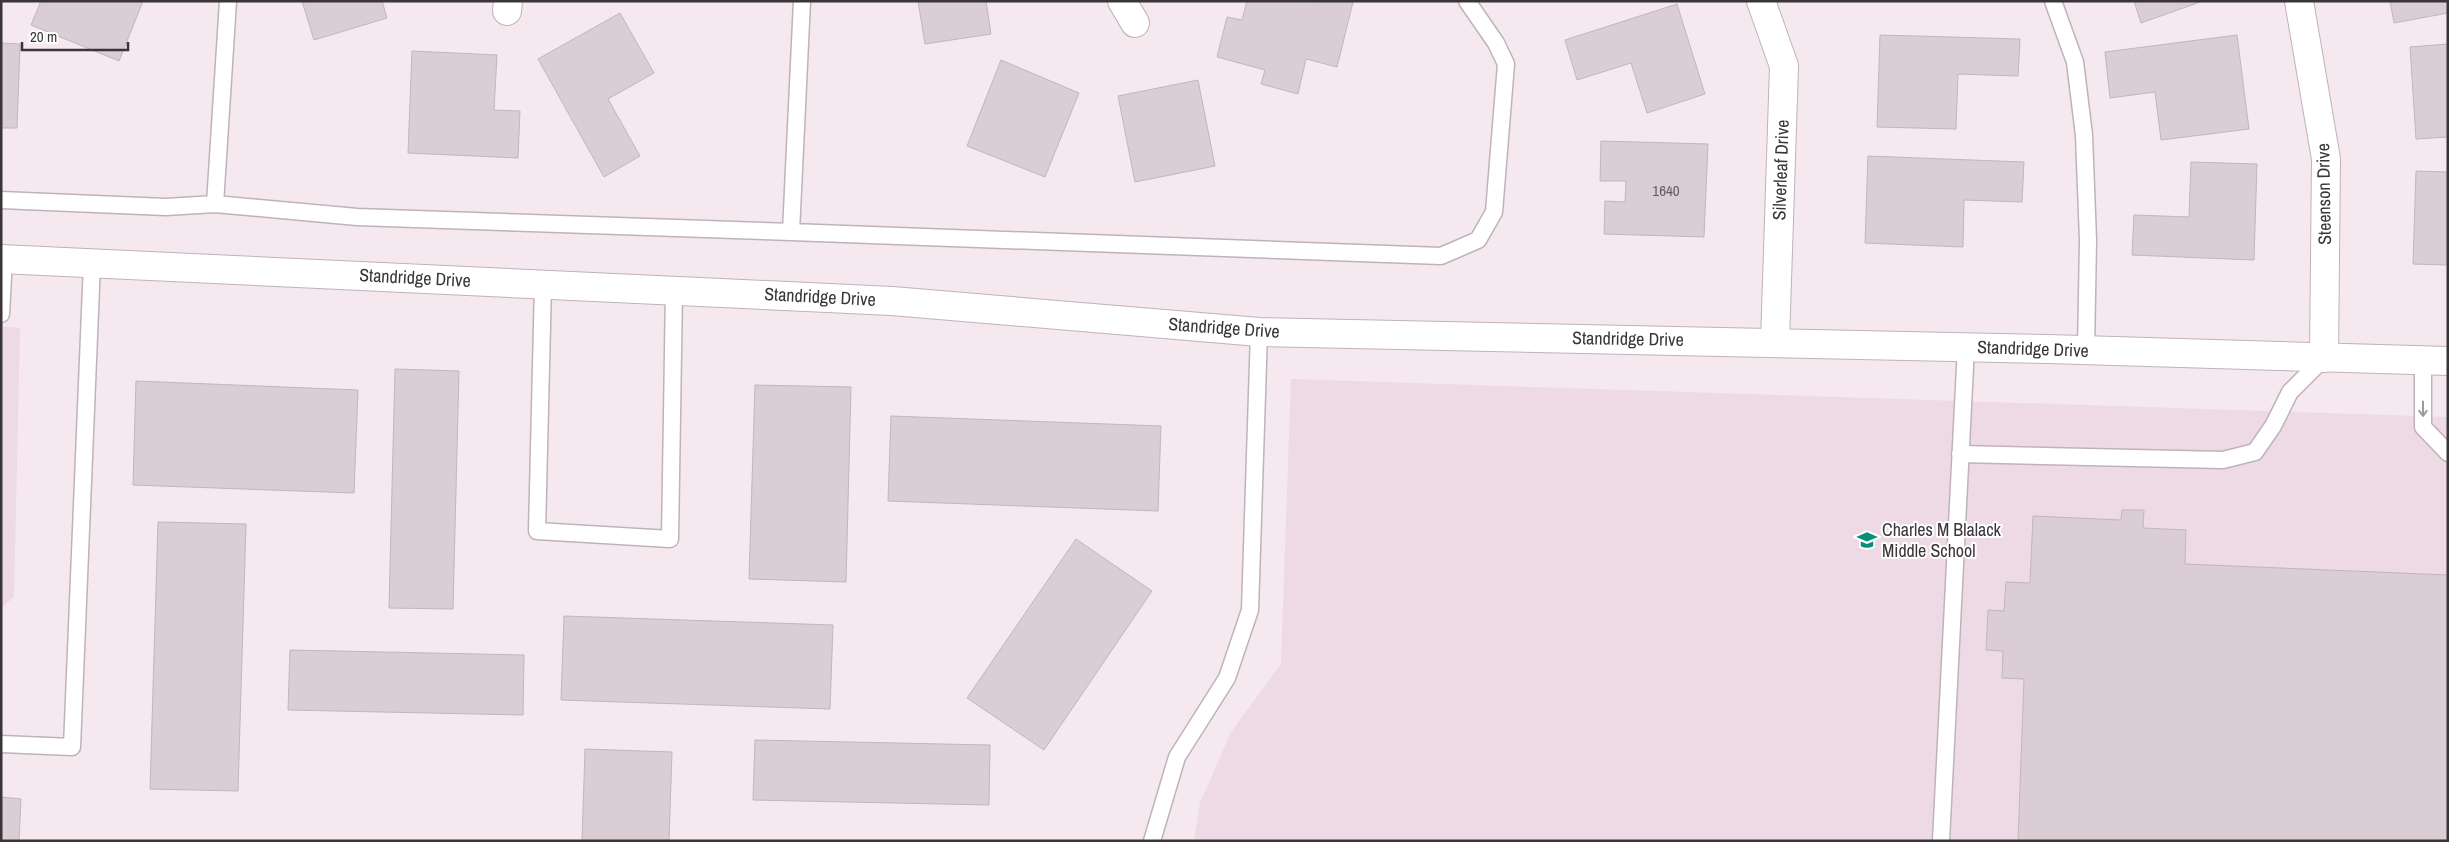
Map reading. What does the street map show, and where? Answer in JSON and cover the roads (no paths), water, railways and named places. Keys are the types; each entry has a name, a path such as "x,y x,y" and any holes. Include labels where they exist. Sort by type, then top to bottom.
{"street":[{"name":"Silverleaf Drive","path":"1761,1 1784,66 1775,342"},
{"name":"Steenson Drive","path":"2299,1 2326,159 2324,358"},
{"name":"Standridge Drive","path":"3,259 892,301 1259,332 1775,342 2436,360"}],"lane":[{"path":"215,204 228,1"},
{"path":"791,232 802,1"},
{"path":"1,200 166,207 215,204 357,217 1441,256 1478,240 1494,212 1506,64 1496,42 1467,1"},
{"path":"2053,1 2075,62 2084,135 2088,240 2086,350"},
{"path":"1,314 3,259"},
{"path":"1,744 72,747 92,263"},
{"path":"543,284 538,531 670,539 674,290"},
{"path":"1152,841 1177,757 1227,678 1250,610 1259,332"},
{"path":"1941,841 1966,347"},
{"path":"1960,454 2223,460 2255,452 2273,426 2290,392 2324,358"},
{"path":"2436,360 2423,427 2448,453"}],"place":[{"name":"Charles M Blalack Middle School","path":"1867,540"}]}
